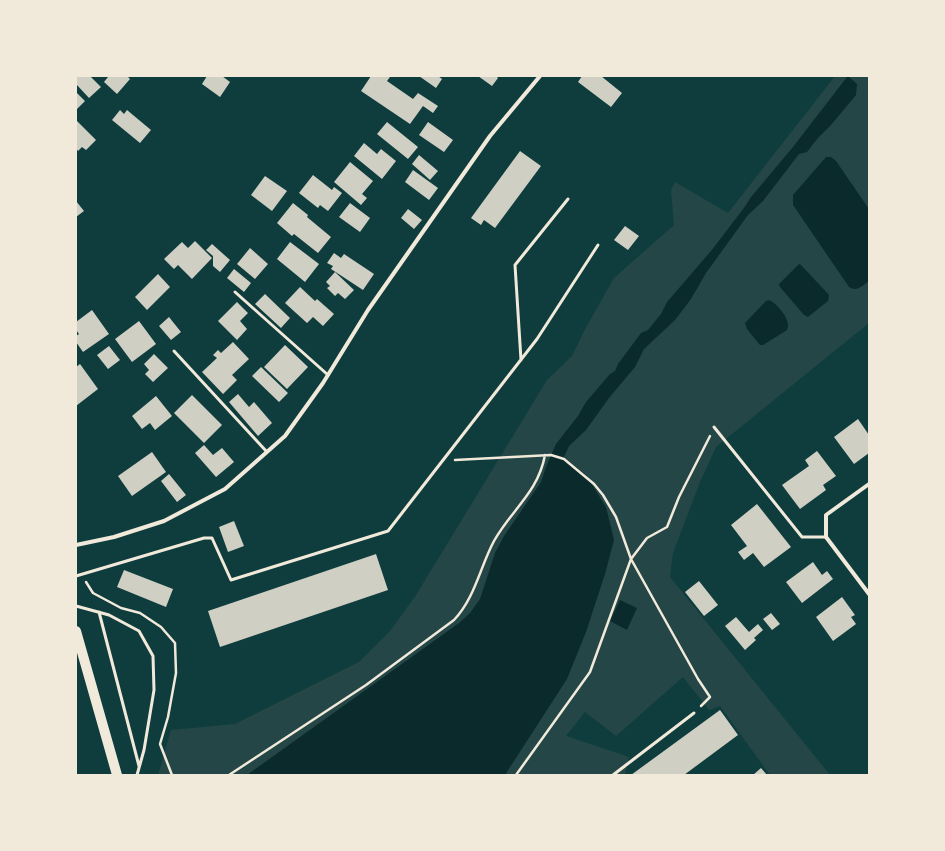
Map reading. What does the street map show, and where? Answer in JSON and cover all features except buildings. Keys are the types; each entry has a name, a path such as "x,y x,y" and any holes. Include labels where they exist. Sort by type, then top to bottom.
{"main road":[{"path":"76,631 117,775"}],"street":[{"path":"76,545 114,537 164,521 225,489 285,436 328,375 368,310 490,136 540,76"},
{"path":"869,484 826,515 826,537 869,594"}],"lane":[{"path":"521,360 515,265 568,199"},
{"path":"76,576 204,538 212,538 231,580 388,531 537,339 598,245"},
{"path":"236,292 328,375"},
{"path":"174,351 267,452"},
{"path":"714,427 802,537 826,537"},
{"path":"76,606 109,615 139,631 154,656 154,690 144,750 137,775"},
{"path":"99,612 139,768"},
{"path":"613,775 694,713"}],"path":[{"path":"516,775 590,672 631,559 646,538 667,527 679,497 714,427"},
{"path":"229,775 366,685 445,627 462,612 495,539 534,486 543,465 545,455"},
{"path":"442,460 551,455 564,459 594,484 603,495 616,517 631,559 698,679 710,697 694,713"}],"shaded area":[{"path":"835,76 869,76 869,323 716,447 700,482 673,553 670,577 830,775 770,775 720,706 709,710 683,677 616,736 585,712 566,736 629,757 625,775 158,775 171,730 235,724 359,662 390,631 416,595 547,380 572,356 584,331 614,278 674,225 671,190 675,182 728,213"},
{"path":"847,77 857,84 856,95 807,152 799,154 763,201 748,215 706,273 691,299 675,320 644,349 635,367 609,398 586,430 569,446 564,457 586,475 606,507 614,540 605,574 586,632 567,679 505,775 247,775 459,623 470,613 480,599 495,553 504,536 541,482 556,444 578,416 586,402 610,374 615,371 618,364 641,333 648,330 661,314 667,302 711,251 751,197 793,147"},
{"path":"826,157 831,157 836,161 869,209 869,281 857,289 849,287 793,205 793,195"},
{"path":"799,264 829,295 828,301 808,317 804,315 779,284"},
{"path":"769,300 773,302 783,313 788,322 788,326 787,330 763,345 760,345 747,329 745,323 766,301"},
{"path":"620,600 637,608 627,630 610,621"}]}
